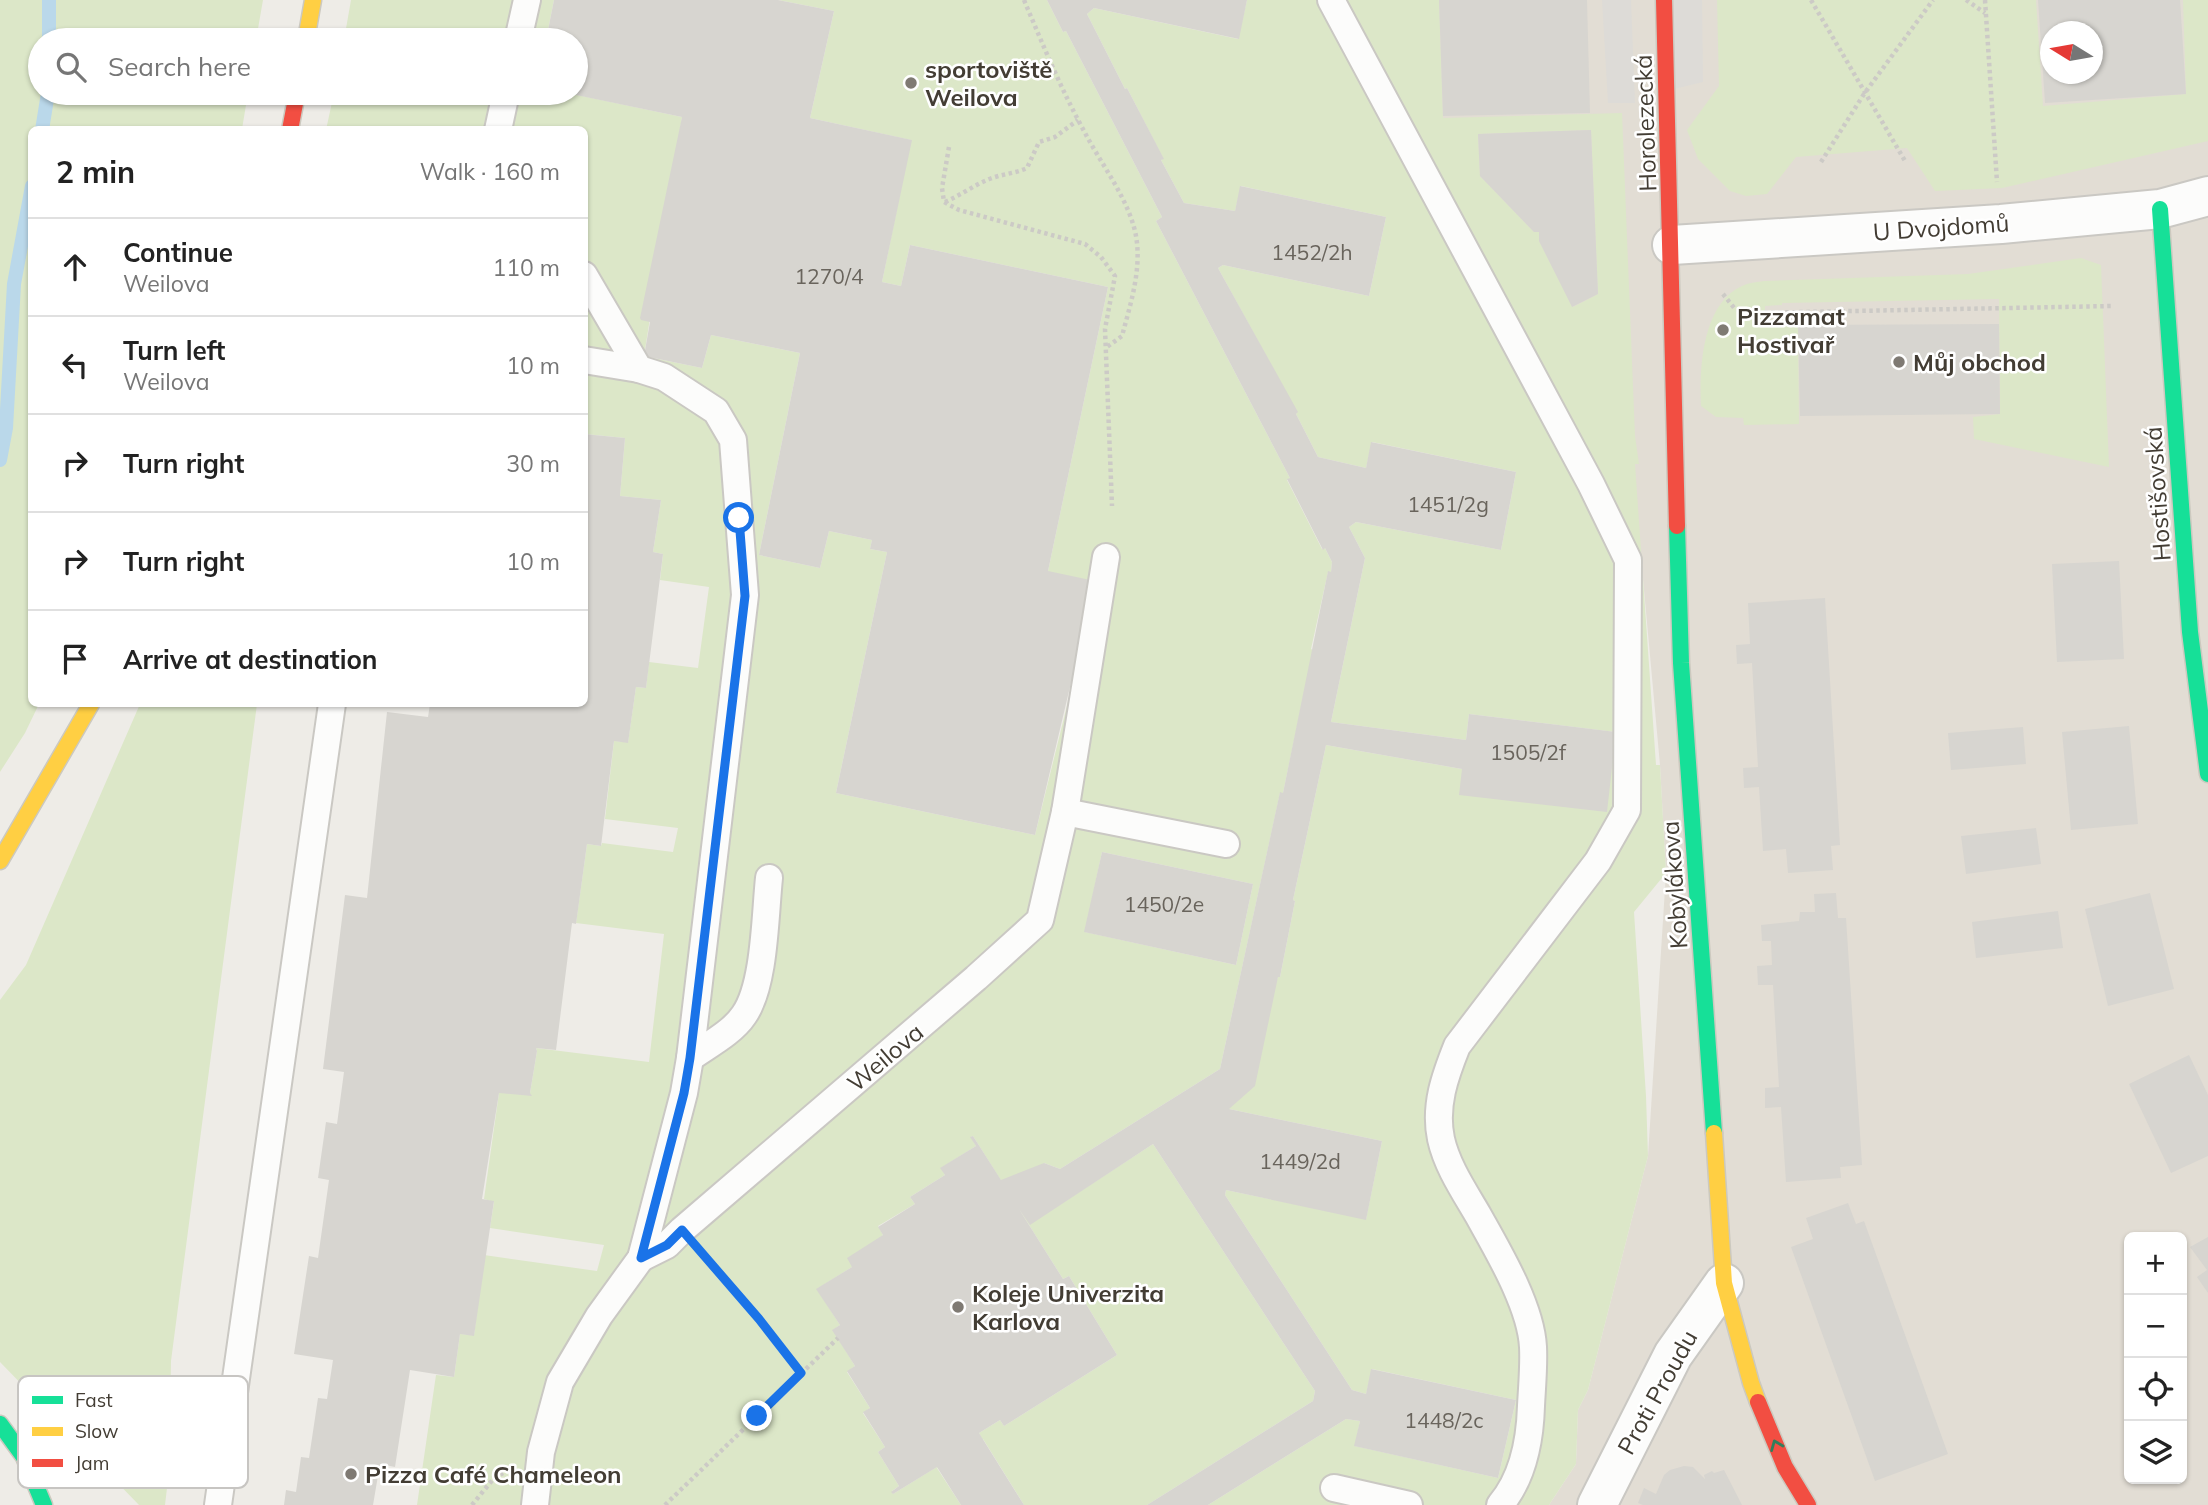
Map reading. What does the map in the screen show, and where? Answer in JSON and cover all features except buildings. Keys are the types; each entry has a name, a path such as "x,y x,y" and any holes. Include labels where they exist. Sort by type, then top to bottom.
{"street":[{"path":"308,28 313,0"},
{"name":"Horolezecká","path":"1664,0 1672,246"},
{"path":"291,126 295,105"},
{"name":"U Dvojdomů","path":"1672,246 2001,224 2160,209 2208,196"},
{"name":"Hostišovská","path":"2160,209 2190,632 2208,774"},
{"name":"Kobylákova","path":"1672,246 1681,663 1727,1293 1751,1383 1785,1467 1808,1505"},
{"path":"0,861 88,707"},
{"name":"Proti Proudu","path":"1597,1505 1673,1355 1727,1293"},
{"path":"0,1424 18,1449"},
{"path":"37,1488 44,1505"}],"lane":[{"path":"521,28 527,0"},
{"path":"1331,0 1591,484 1628,560 1627,810 1598,861 1457,1046 1444,1079 1439,1110 1441,1139 1451,1168 1526,1311 1533,1346 1531,1420 1524,1458 1511,1492 1500,1505"},
{"path":"499,126 503,105"},
{"path":"588,282 639,369"},
{"path":"588,361 639,369"},
{"name":"Weilova","path":"534,1505 541,1452 560,1382 599,1316 641,1258 684,1093 745,596 733,440 716,411 664,377 639,369"},
{"name":"Weilova","path":"641,1258 667,1245 966,988 1040,920 1065,812 1106,557"},
{"path":"236,1376 332,707"},
{"path":"1065,812 1226,844"},
{"path":"690,1058 727,1032 743,1016 754,998 769,878"},
{"path":"1334,1488 1409,1505"}],"path":[{"path":"1024,0 1051,66 1121,197 1135,232 1137,275 1122,336 1106,347"},
{"path":"1811,0 1905,162"},
{"path":"1821,162 1864,94 1933,0"},
{"path":"1966,0 1986,14"},
{"path":"1985,0 1998,193"},
{"path":"944,202 975,188 985,180 1015,174 1027,168 1039,142 1055,136 1078,120"},
{"path":"944,202 942,188 949,147"},
{"path":"944,202 959,211 1085,244 1101,257 1115,276 1105,330 1112,506"},
{"path":"1723,294 1735,309 1751,313 2112,306"},
{"path":"682,1230 759,1319 801,1373"},
{"path":"665,1505 838,1338"},
{"path":"472,1505 494,1478 505,1471"}],"shaded area":[{"path":"1354,0 2208,0 2208,1505 1549,1505 1576,1464 1578,1410 1588,1390 1648,1156 1666,873 1660,765 1639,535"},
{"path":"1602,0 1631,0 1635,103 1608,103"},
{"path":"1672,0 1702,0 1703,82 1674,89"}],"green space":[{"path":"0,0 263,0 258,28 28,28 28,105 246,105 242,126 28,126 28,707 38,707 25,733 0,772"},
{"path":"351,0 554,0 548,28 346,28"},
{"path":"778,0 1047,0 1063,32 1066,31 1162,217 1156,221 1290,478 1287,480 1322,549 1325,548 1332,562 1220,1069 1060,1169 1044,1163 1030,1224 1153,1144 1315,1391 1313,1401 1147,1505 1024,1505 983,1439 937,1468 961,1505 417,1505 436,1375 454,1377 460,1334 474,1335 484,1255 597,1271 604,1245 490,1228 494,1202 484,1199 499,1093 530,1093 536,1048 649,1062 664,934 576,923 587,844 601,846 602,843 673,852 678,828 605,819 614,741 628,742 636,687 646,688 649,662 698,668 709,587 660,580 663,554 653,552 661,500 620,496 625,438 588,434 588,126 327,126 331,105 588,105 588,97 682,117 644,356 702,368 711,335 800,353 759,555 820,568 829,531 872,540 870,549 887,552 836,793 1035,835 1085,633 1048,571 1108,287 910,245 901,286 882,282 911,140 810,118 834,11","holes":["1102,852 1253,884 1236,965 1085,932","973,1136 1063,1279 1069,1276 1117,1355 1004,1426 1000,1420 979,1433 982,1439 893,1494 892,1491 899,1486 878,1452 885,1447 863,1413 870,1408 847,1372 855,1366 833,1330 840,1325 817,1289 852,1267 883,1235 878,1226 915,1204 910,1197 945,1175 941,1168 976,1146 971,1137"]},
{"path":"1247,0 1439,0 1443,118 1622,113 1635,436 1639,464 1635,464 1656,765 1660,765 1666,873 1634,912 1648,1156 1588,1390 1578,1410 1576,1464 1549,1505 1208,1505 1346,1419 1360,1421 1355,1446 1498,1478 1516,1400 1372,1369 1366,1394 1352,1390 1225,1195 1226,1190 1366,1219 1382,1141 1229,1109 1280,977 1295,901 1293,900 1326,745 1462,769 1615,732 1469,714 1466,740 1331,722 1365,558 1349,527 1356,522 1501,550 1516,472 1372,442 1366,468 1318,457 1297,412 1218,268 1223,265 1369,296 1386,217 1241,186 1235,211 1184,203 1087,14 1094,8 1238,39","holes":["1591,130 1598,294 1573,307 1539,241 1539,232 1534,232 1480,176 1478,134"]},
{"path":"1717,0 2036,0 2043,106 2186,94 2183,0 2208,0 2208,141 2002,188 1935,191 1907,148 1796,157 1767,194 1746,196 1730,191 1698,159 1687,130 1719,86"},
{"path":"2081,258 2101,265 2109,467 1974,439 1973,417 2000,414 1999,299 1782,303 1765,306 1765,320 1783,319 1783,326 1798,325 1799,424 1744,425 1743,418 1716,417 1701,406 1703,357 1711,322 1718,307 1744,285 1764,281 1968,274"},
{"path":"139,707 257,707 171,1376 18,1376 18,1381 0,1362 0,1000 26,965"},
{"path":"122,1488 167,1488 165,1505 139,1505"}],"waterway":[{"path":"49,0 49,28"},
{"path":"43,126 46,105"},
{"path":"0,460 6,428 14,284 28,208"}],"traffic: fast":[{"path":"2160,209 2190,632 2208,774"},
{"path":"1677,526 1681,663 1714,1133"},
{"path":"0,1424 18,1449"},
{"path":"37,1488 44,1505"}],"traffic: slow":[{"path":"308,28 313,0"},
{"path":"0,861 89,707"},
{"path":"1714,1133 1724,1283 1758,1402"}],"traffic: jam":[{"path":"1664,0 1677,526"},
{"path":"291,126 295,105"},
{"path":"1758,1402 1785,1467 1808,1505"}],"place":[{"name":"sportoviště Weilova","path":"911,83"},
{"name":"Pizzamat Hostivař","path":"1723,330"},
{"name":"Můj obchod","path":"1899,362"},
{"name":"Koleje Univerzita Karlova","path":"958,1307"},
{"name":"Pizza Café Chameleon","path":"351,1474"}],"route":[{"path":"739,518 745,596 690,1058 684,1093 641,1258 667,1245 682,1230 759,1319 801,1373 757,1416"}]}
